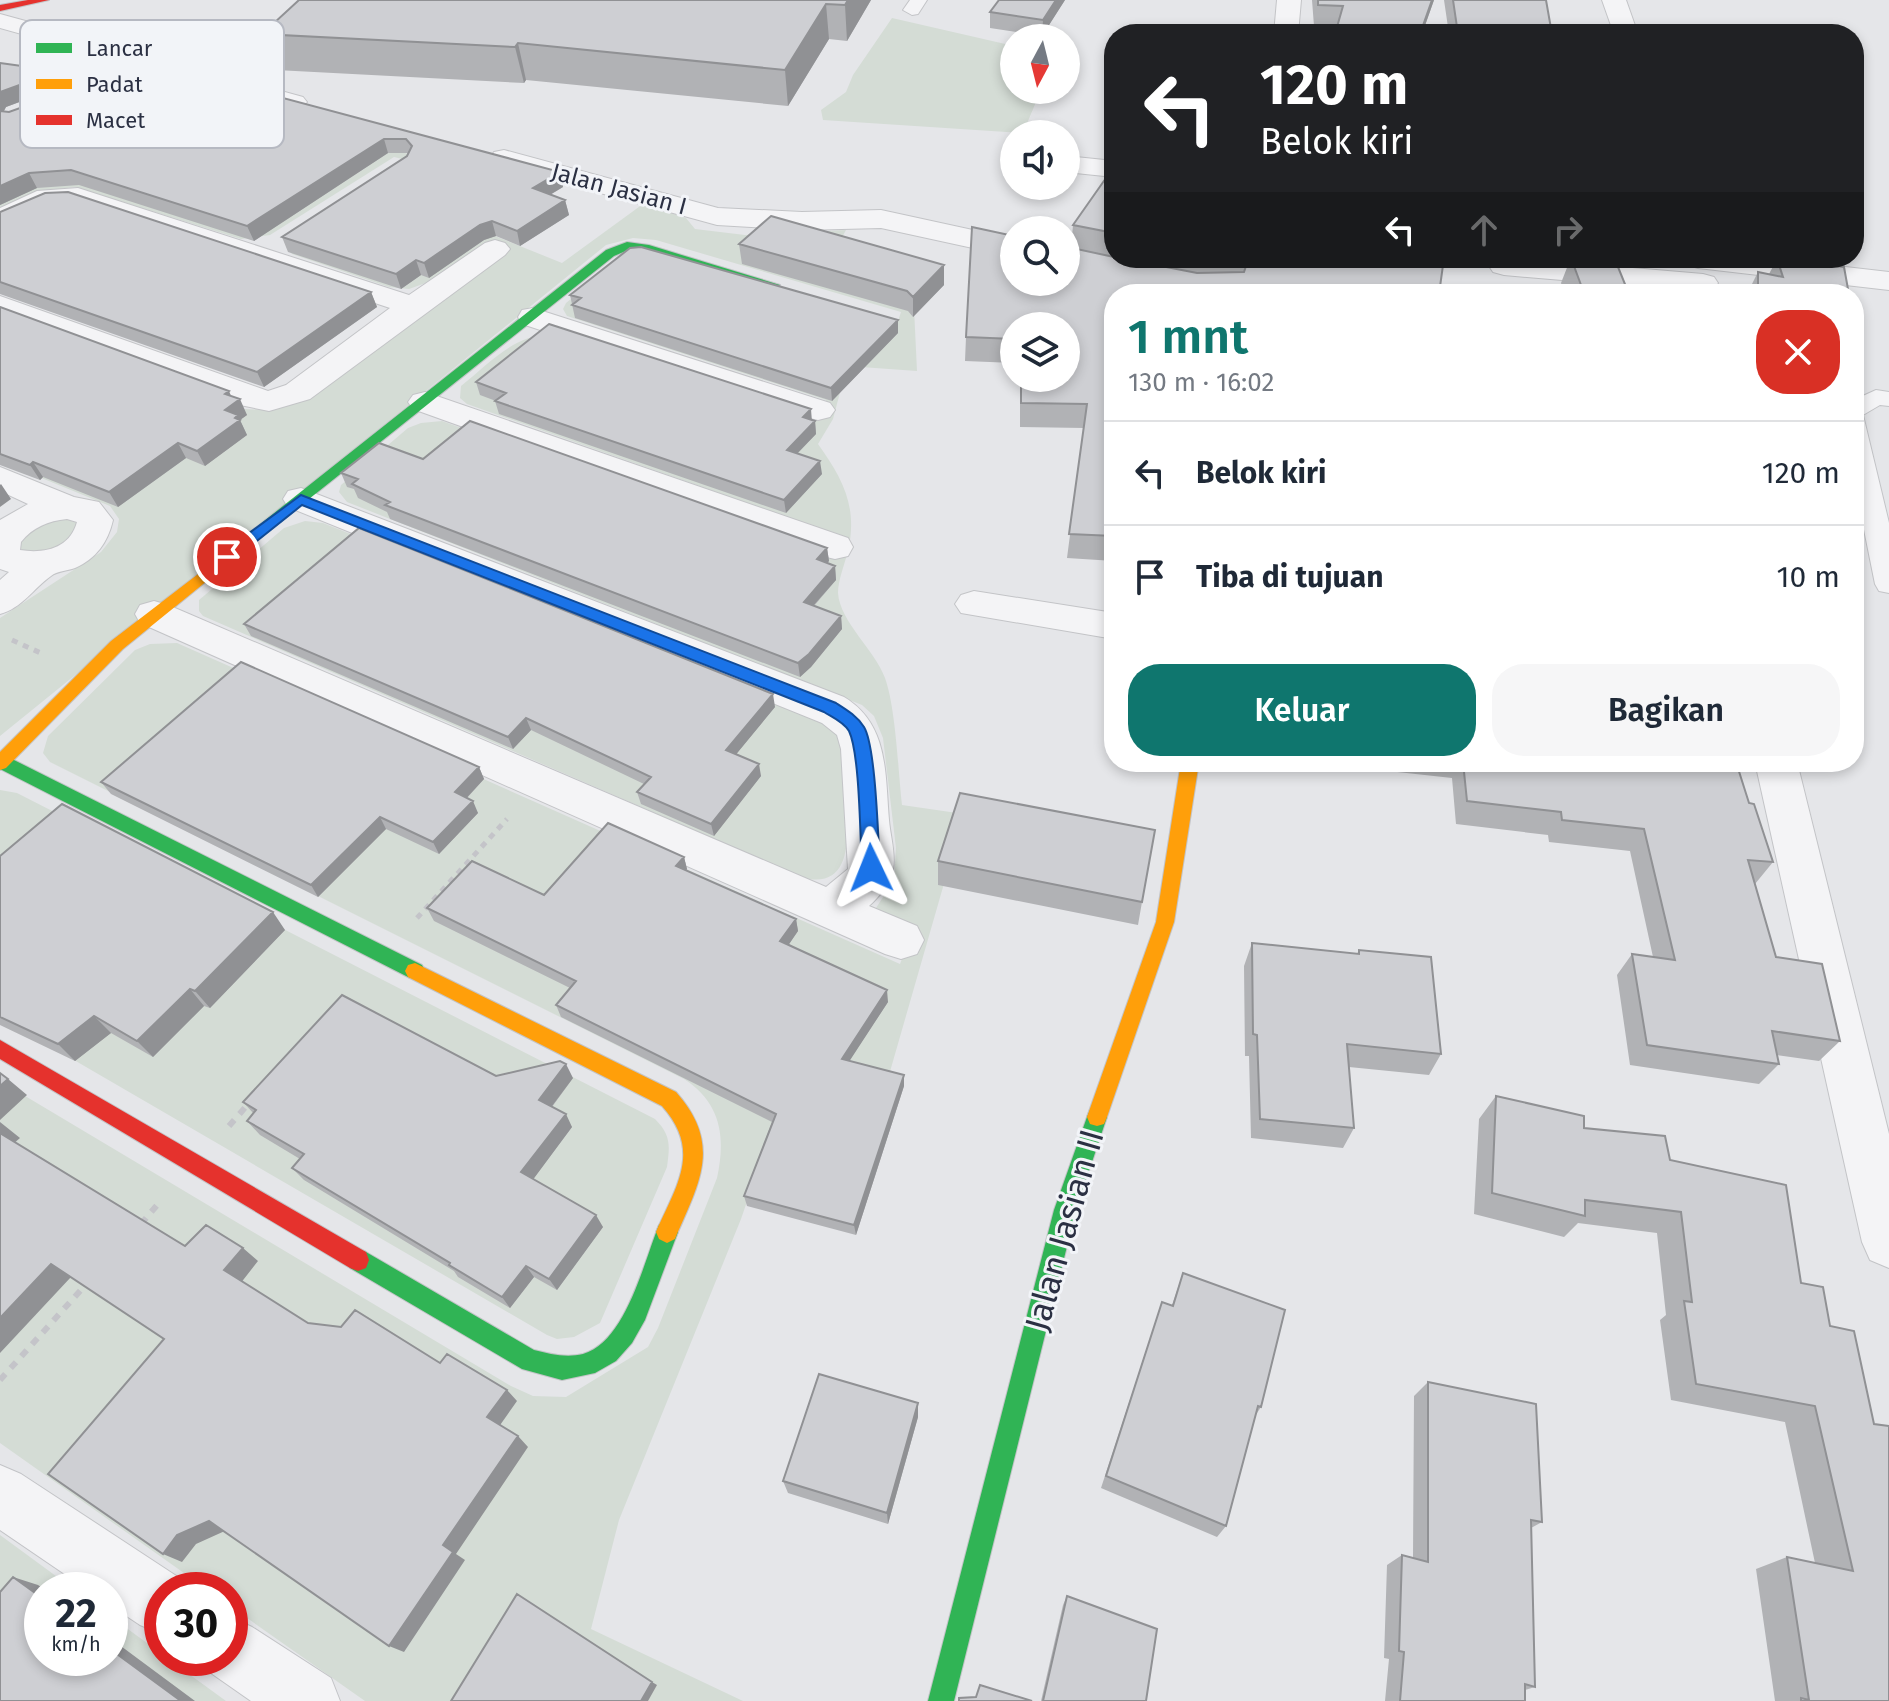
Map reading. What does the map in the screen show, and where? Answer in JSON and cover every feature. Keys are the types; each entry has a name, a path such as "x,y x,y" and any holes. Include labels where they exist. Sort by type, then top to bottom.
{"street":[{"path":"0,8 44,0"},
{"path":"1287,24 1289,0"},
{"path":"1614,0 1622,24"},
{"path":"0,21 20,27"},
{"path":"284,100 319,109"},
{"name":"Jalan Jasian I","path":"472,150 717,216 802,221 881,219 1000,245"},
{"path":"1080,165 1104,168"},
{"path":"0,219 29,204 63,194 259,254 413,306"},
{"path":"259,254 285,238"},
{"path":"0,1049 530,1361 555,1370 576,1370 597,1362 617,1345 631,1322 691,1172 696,1152 695,1133 685,1113 669,1099 1,762 86,673 154,614 610,253 627,246 645,248 792,291"},
{"path":"0,305 252,398 269,401 298,392 495,249"},
{"path":"1553,268 1889,281"},
{"path":"533,317 818,410"},
{"path":"425,402 835,547"},
{"path":"0,478 67,507 86,510 95,520 94,533 83,547 64,558 41,564 0,601"},
{"path":"301,499 830,708 850,720 858,732 862,749 871,868 866,881 854,893 829,909"},
{"path":"974,604 1104,624"},
{"path":"154,614 901,940"},
{"name":"Jalan Jasian II","path":"941,1701 1065,1210 1165,922 1188,772"},
{"path":"1778,772 1889,1242"},
{"path":"0,1495 144,1591"},
{"path":"248,1661 308,1701"}],"lane":[{"path":"1864,404 1876,397 1889,399"},
{"path":"1864,467 1889,584"}],"path":[{"path":"384,955 540,782"},
{"path":"134,1232 258,1094"},
{"path":"0,1380 92,1277"}],"shaded area":[{"path":"892,18 1000,43 1000,104 1035,104 1028,120 1000,120 1000,132 823,120 821,110 846,92 853,75"},
{"path":"390,149 428,159 426,208 562,263 643,204 686,218 695,229 745,235 846,230 824,271 913,287 917,371 847,366 833,419 818,444 835,469 846,494 851,535 838,593 845,615 880,667 889,691 902,805 964,814 889,1075 797,1056 741,1219 619,1520 591,1629 743,1701 365,1701 248,1619 248,1572 183,1572 0,1443 0,1081 511,1386 533,1396 566,1397 648,1347 717,1178 720,1163 720,1135 713,1110 696,1088 684,1079 50,762 43,753 48,736 135,650 150,644 177,643 900,964 914,927 876,908 894,880 896,848 883,738 874,716 862,705 347,502 339,492 341,485 408,428 442,421 828,560 847,538 467,404 460,398 461,386 504,351 528,338 554,335 819,421 826,400 567,316 563,309 566,303 621,258 895,330 901,312 656,240 633,238 606,245 0,736 0,618 101,552 117,532 119,519 110,506 0,461 0,318 243,409 275,410 311,396 510,249 487,242 434,280 409,289 389,287 292,254 290,251 415,162 394,157 270,235 241,239 75,187 42,191 0,211 0,202 4,203 54,172 315,200"},
{"path":"63,517 76,522 80,528 57,552 19,552 23,530"},
{"path":"305,521 323,523 828,726 839,737 844,756 847,834 842,863 834,874 822,879 804,878 203,616 199,611 199,600 284,528"},
{"path":"0,790 17,793 655,1119 668,1141 667,1167 600,1323 574,1337 557,1339 547,1335 0,1017"},
{"path":"0,1535 50,1572 24,1572 24,1676 128,1676 128,1629 144,1641 144,1676 192,1676 226,1701 0,1701"}],"building":[{"path":"299,0 848,0 845,5 826,4 785,70 518,43 515,47 284,35 284,20 277,20"},
{"path":"999,0 1056,0 1043,20 990,12"},
{"path":"1318,0 1432,0 1424,24 1338,24 1343,6 1318,5"},
{"path":"1453,0 1546,0 1550,24 1457,24"},
{"path":"0,63 20,66 20,85 0,92"},
{"path":"284,98 560,172 533,188 565,200 517,231 492,221 480,225 424,263 416,260 396,274 282,237 407,156 412,146 406,139 384,139 247,226 71,170 29,173 0,186 0,111 20,108 20,148 284,148"},
{"path":"1104,181 1104,231 1080,226 1079,216"},
{"path":"68,192 371,292 257,372 0,282 0,212 45,193"},
{"path":"771,216 944,265 913,297 907,291 739,244"},
{"path":"972,227 1000,233 1000,296 1080,296 1080,250 1104,255 1104,268 1171,268 1197,273 1244,272 1245,268 1443,268 1440,284 1104,284 1104,536 1069,534 1087,404 1021,403 1021,392 1080,392 1080,312 1000,312 1000,338 966,337"},
{"path":"641,247 898,320 831,388 572,305 581,298 570,295 630,248"},
{"path":"1575,268 1618,268 1625,284 1581,284"},
{"path":"1780,268 1844,268 1847,284 1758,284 1758,272 1783,277"},
{"path":"0,307 229,391 225,394 240,399 225,410 238,415 235,418 240,420 197,451 178,443 109,492 33,462 30,465 0,454"},
{"path":"549,324 811,409 803,417 815,421 787,450 820,461 784,500 495,401 506,393 476,382"},
{"path":"470,421 827,548 817,559 835,566 804,602 841,616 798,663 385,505 390,502 352,484 358,479 341,473 379,443 423,459"},
{"path":"359,528 773,694 726,750 759,764 711,824 637,792 651,777 526,718 508,737 244,624"},
{"path":"241,662 479,767 455,792 473,801 433,842 380,817 311,885 101,782"},
{"path":"1464,772 1739,772 1749,803 1754,804 1773,862 1748,860 1776,957 1822,964 1840,1041 1772,1031 1779,1064 1647,1045 1632,954 1675,960 1644,829 1562,820 1561,812 1467,801"},
{"path":"960,793 1155,830 1142,902 938,861"},
{"path":"62,804 273,912 195,991 190,989 137,1041 94,1016 58,1044 0,1017 0,856"},
{"path":"608,823 684,857 676,866 796,919 780,941 887,990 842,1059 904,1075 854,1225 744,1196 776,1114 556,1005 576,981 427,908 472,861 544,895"},
{"path":"1252,943 1359,954 1359,950 1431,957 1441,1054 1347,1044 1354,1128 1260,1119 1257,1035 1253,1034"},
{"path":"342,995 496,1076 560,1061 566,1064 539,1100 566,1114 521,1172 596,1215 549,1279 526,1266 502,1297 292,1168 304,1154 247,1121 256,1110 243,1102"},
{"path":"0,1073 8,1079 0,1086"},
{"path":"1496,1096 1584,1116 1584,1128 1665,1136 1670,1160 1786,1185 1801,1283 1823,1287 1830,1326 1854,1331 1874,1424 1889,1426 1889,1701 1801,1701 1801,1698 1809,1700 1787,1557 1853,1571 1815,1406 1696,1384 1684,1301 1692,1302 1681,1212 1585,1200 1585,1216 1492,1193"},
{"path":"0,1133 185,1246 206,1225 243,1248 224,1270 308,1323 341,1327 355,1310 440,1363 447,1354 507,1390 487,1417 518,1436 443,1545 453,1552 389,1646 209,1521 177,1535 163,1554 48,1474 164,1339 51,1264 0,1318"},
{"path":"1183,1273 1285,1310 1261,1407 1258,1406 1226,1526 1106,1476 1162,1302 1173,1306"},
{"path":"819,1374 918,1403 887,1513 783,1481"},
{"path":"1428,1382 1536,1404 1542,1522 1531,1520 1535,1687 1525,1684 1525,1701 1400,1701 1404,1652 1399,1651 1402,1555 1428,1562"},
{"path":"13,1577 24,1585 24,1676 128,1676 128,1662 181,1701 0,1701 0,1592"},
{"path":"517,1594 652,1682 641,1701 451,1701"},
{"path":"1067,1596 1157,1629 1146,1701 1043,1701"},
{"path":"980,1685 1032,1701 959,1701 959,1698 976,1697"}],"traffic: fast":[{"path":"245,543 610,253 627,246 645,248 774,285"},
{"path":"2,762 415,971"},
{"path":"941,1701 1065,1210 1097,1117"},
{"path":"358,1260 530,1361 562,1368 587,1365 608,1353 624,1335 637,1312 667,1232"}],"traffic: slow":[{"path":"0,763 117,645 245,543"},
{"path":"1097,1117 1165,922 1188,772"},
{"path":"415,971 669,1099 683,1115 694,1147 689,1180 667,1232"}],"traffic: jam":[{"path":"0,8 44,0"},
{"path":"0,1049 358,1260"}],"route":[{"path":"227,557 301,499 830,708 850,720 858,732 865,775 871,868"}]}
